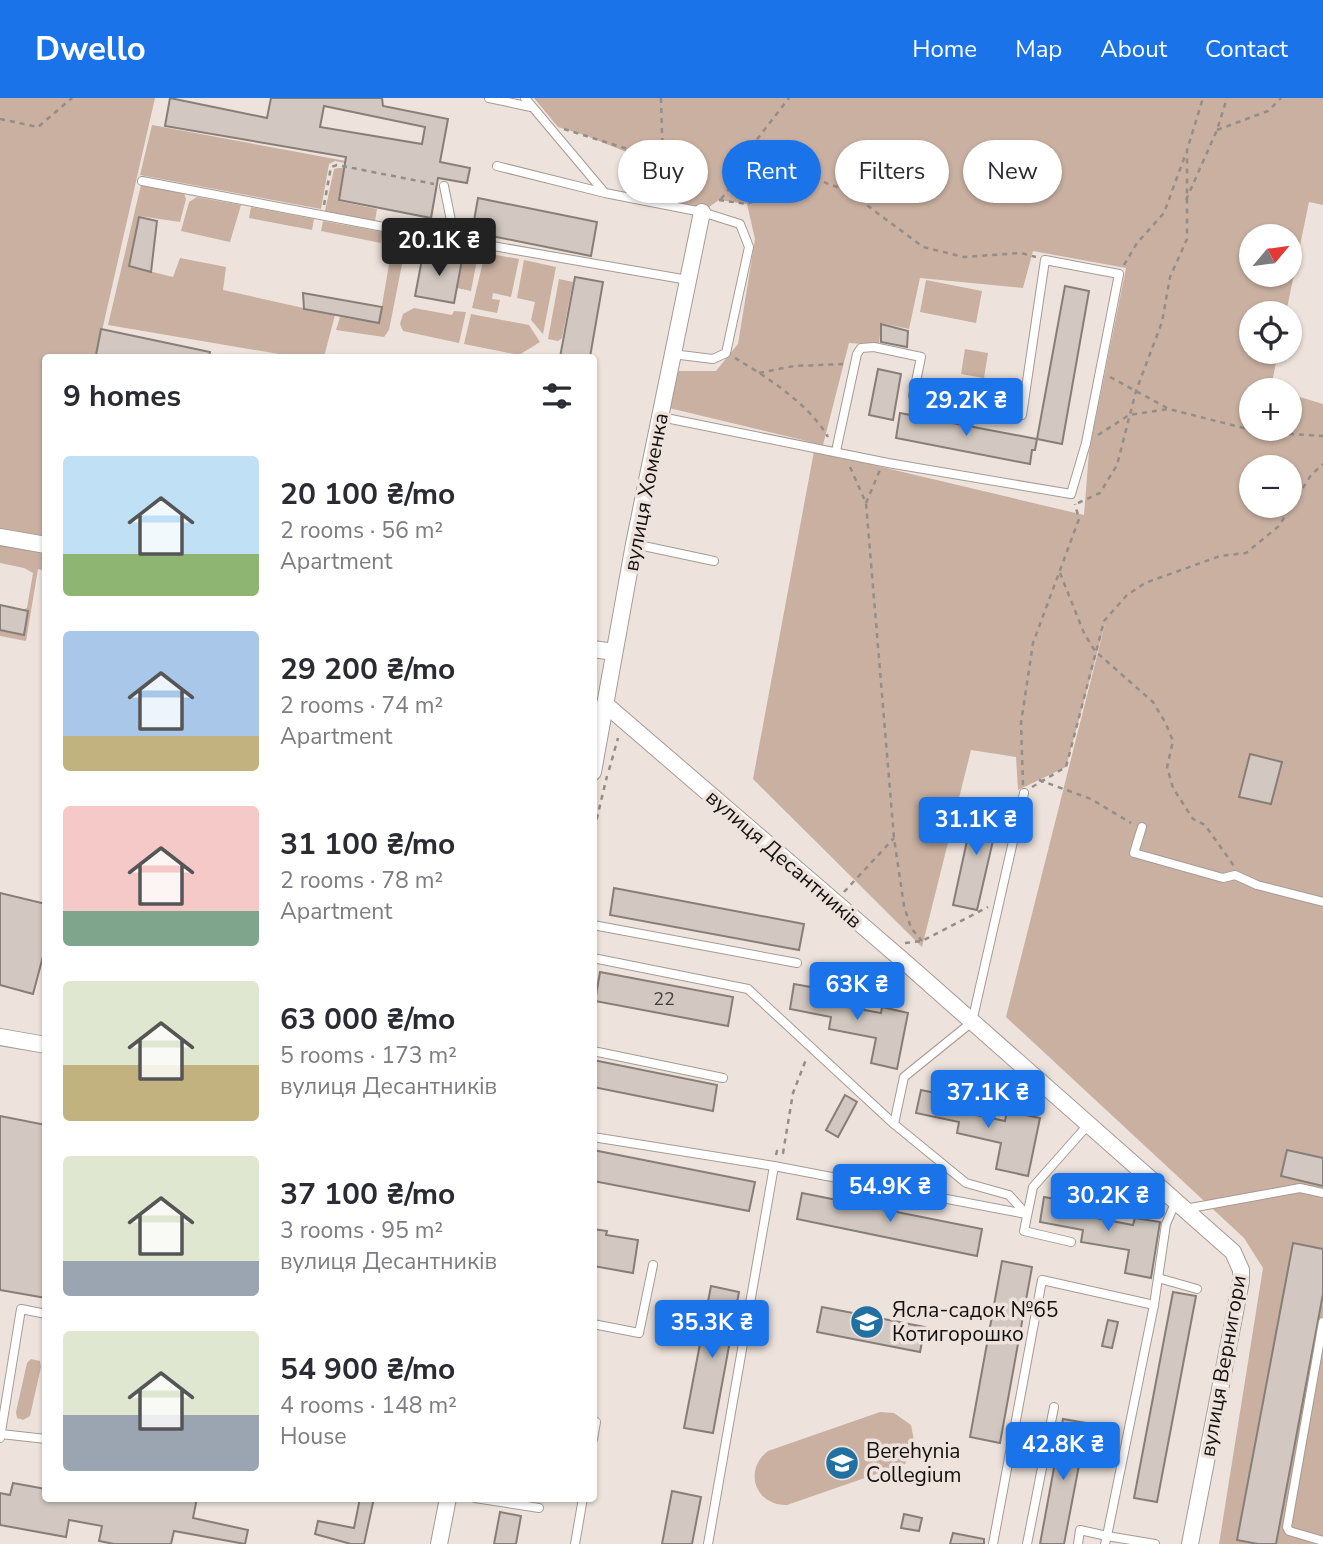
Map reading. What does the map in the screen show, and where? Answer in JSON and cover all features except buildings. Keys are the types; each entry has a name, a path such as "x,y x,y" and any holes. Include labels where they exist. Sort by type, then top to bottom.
{"street":[{"name":"вулиця Хоменка","path":"597,749 634,544 688,280 707,213"},
{"path":"0,537 42,544"},
{"path":"597,650 614,652"},
{"name":"вулиця Десантників","path":"605,704 1180,1205"},
{"path":"0,1037 42,1044"},
{"name":"вулиця Вернигори","path":"1180,1205 1227,1245 1241,1270 1190,1544"},
{"path":"439,1544 447,1502"}],"lane":[{"path":"489,98 531,107"},
{"path":"524,98 605,193"},
{"path":"497,166 605,193 707,213 740,224 749,247 726,353 713,359 673,354"},
{"path":"142,181 455,240 688,280"},
{"path":"444,186 455,240"},
{"path":"661,417 888,463 1071,494 1086,443 1119,274 1045,260 1022,415 913,396 922,357 861,348 855,363 835,451"},
{"path":"634,544 715,561"},
{"path":"894,1124 904,1077 972,1022 1024,793"},
{"path":"1142,827 1134,853 1223,878 1235,875 1257,885 1323,902"},
{"path":"597,926 797,963"},
{"path":"597,959 748,989 894,1124 966,1183 1009,1195 1026,1214"},
{"path":"597,1052 723,1078"},
{"path":"1071,1242 1024,1231 1026,1214 1032,1187 1087,1126"},
{"path":"597,1138 774,1166 1026,1214"},
{"path":"708,1544 774,1166"},
{"path":"1106,1540 1153,1305 1166,1224 1180,1205 1300,1188 1323,1193"},
{"path":"597,1325 639,1333 653,1265"},
{"path":"1158,1278 1197,1289"},
{"path":"993,1544 1042,1280 1153,1305"},
{"path":"42,1313 21,1309 0,1436 42,1439"},
{"path":"1323,1322 1287,1527 1289,1531 1323,1541"},
{"path":"1027,1544 1054,1407"},
{"path":"1011,1450 1044,1458"},
{"path":"501,1502 539,1508"},
{"path":"575,1544 582,1502"},
{"path":"1078,1544 1080,1530 1106,1540 1155,1544"}],"path":[{"path":"0,119 38,127 72,98"},
{"path":"661,98 662,140"},
{"path":"707,213 731,187 751,147 789,98"},
{"path":"1119,274 1137,243 1164,213 1203,98"},
{"path":"1185,203 1217,131 1227,98"},
{"path":"1217,131 1268,111 1281,98"},
{"path":"551,130 558,127 618,146"},
{"path":"1075,504 1100,493 1117,465 1136,391 1163,322 1170,277 1184,252 1187,239 1187,150"},
{"path":"322,215 331,167 337,165 444,186"},
{"path":"719,200 747,204 797,182 818,180 848,191 923,247 964,257 1021,253 1045,260"},
{"path":"726,353 760,373 820,423 835,451 848,462 866,503 894,838 904,906 911,928 922,941"},
{"path":"760,373 794,366 855,363"},
{"path":"1099,372 1169,409 1259,432 1323,436"},
{"path":"1086,443 1129,415 1169,409"},
{"path":"866,503 879,472 888,463"},
{"path":"1024,793 1040,780 1066,767 1104,621 1127,595 1145,583 1220,555 1246,553 1279,526 1311,475 1323,464"},
{"path":"1024,793 1021,723 1033,643 1079,519 1071,494"},
{"path":"1060,572 1084,633 1095,651 1153,702 1166,722 1173,741 1167,767 1173,788 1193,819 1205,825 1228,855 1235,867 1235,875"},
{"path":"597,818 618,738"},
{"path":"1040,780 1091,799 1142,827"},
{"path":"834,903 894,838"},
{"path":"884,945 922,941 1001,900"},
{"path":"774,1166 777,1151 783,1153 793,1093 811,1047"}],"shaded area":[{"path":"0,98 155,98 97,354 42,354 42,544 0,536"},
{"path":"534,98 1323,98 1323,205 1309,202 1302,236 1302,224 1239,224 1239,287 1291,287 1288,301 1239,301 1239,364 1276,364 1273,378 1239,378 1239,441 1302,441 1302,398 1323,404 1323,1544 1219,1544 1263,1268 1244,1238 1006,1017 1106,620 1066,767 1018,790 1016,757 971,750 922,947 753,779 814,451 1084,515 1089,452 1126,268 1033,251 1023,288 920,278 909,329 881,323 879,345 849,343 823,445 669,408 678,371 716,371 738,344 755,239 747,204 740,203 821,203 821,140 722,140 722,200 702,212 671,203 708,203 708,140 618,140 618,149 558,127"},
{"path":"152,125 438,178 437,182 335,161 329,164 321,209 140,175"},
{"path":"344,168 338,201 377,209 375,221 325,211 334,169"},
{"path":"141,185 184,193 186,199 180,222 139,216 129,266 173,277 180,258 226,267 223,290 335,315 325,354 278,354 108,325"},
{"path":"197,197 241,205 230,242 181,231 189,202"},
{"path":"251,207 314,219 312,230 249,218"},
{"path":"323,221 383,232 381,243 321,231"},
{"path":"394,235 403,241 405,249 389,330 384,337 336,330 340,317 379,323"},
{"path":"485,253 519,259 511,297 493,293 492,299 500,300 497,313 472,308"},
{"path":"463,257 477,260 471,291 457,288"},
{"path":"524,260 556,267 543,334 531,320 535,302 517,298"},
{"path":"559,279 573,282 562,338 558,341 548,339"},
{"path":"926,280 982,291 976,323 920,312"},
{"path":"414,308 452,315 454,311 466,312 459,343 403,331 400,324 403,314"},
{"path":"471,314 529,325 540,342 521,354 464,344"},
{"path":"965,349 988,353 984,378 961,374"},
{"path":"0,544 42,546 42,570 38,569 26,641 0,636 0,630 24,634 28,612 22,610 27,608 33,573 24,568 0,563"},
{"path":"31,1359 40,1361 41,1367 30,1416 23,1420 17,1418 16,1412 27,1363"},
{"path":"880,1412 894,1413 911,1425 915,1446 905,1464 787,1505 767,1500 760,1493 756,1486 756,1468 768,1451"}],"place":[{"name":"Ясла-садок №65 Котигорошко","path":"867,1322"},
{"name":"Berehynia Collegium","path":"842,1463"}]}
